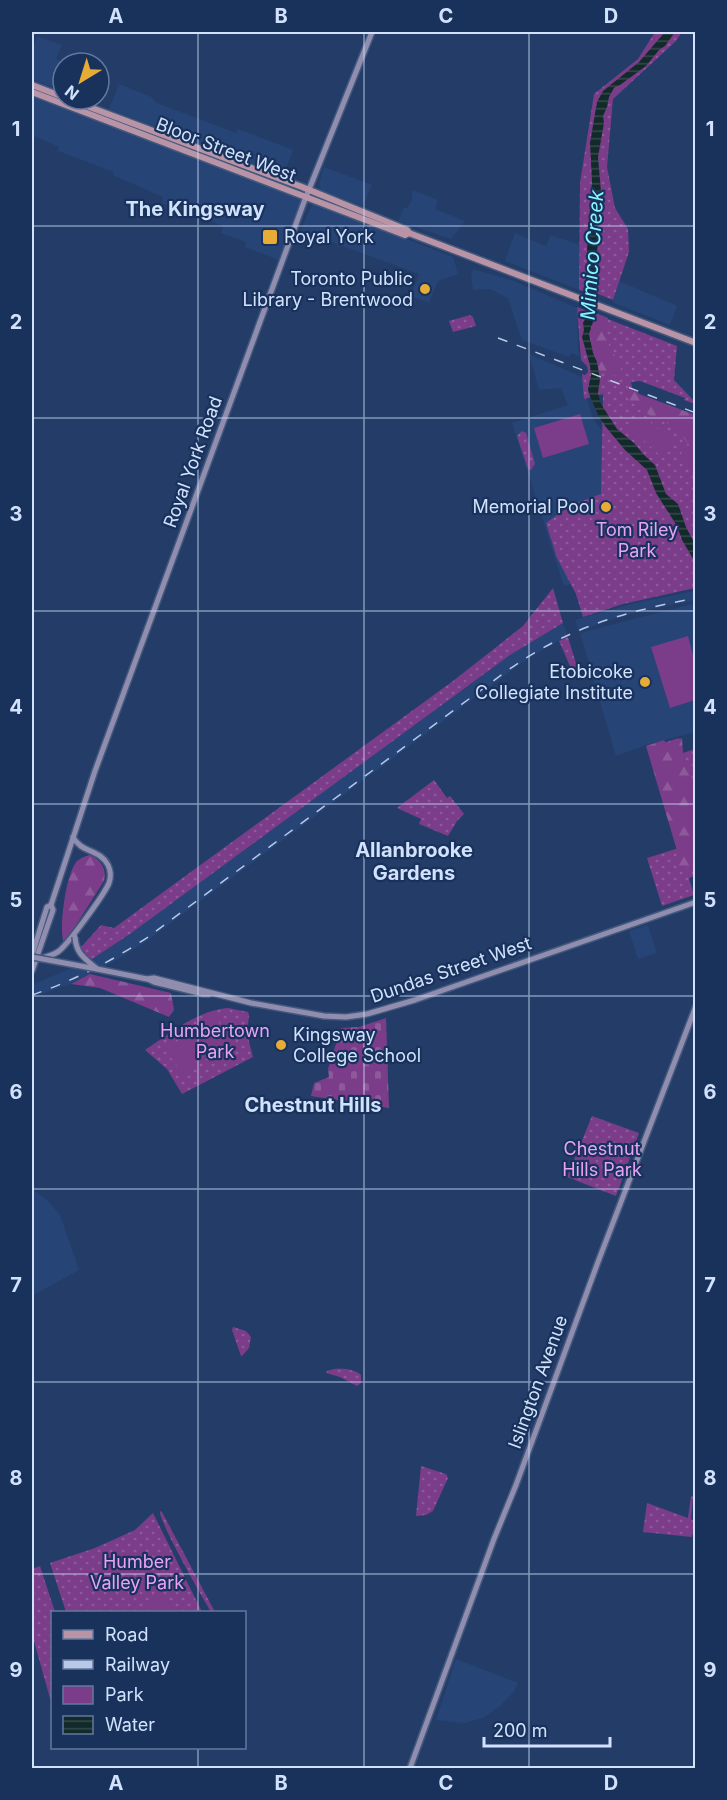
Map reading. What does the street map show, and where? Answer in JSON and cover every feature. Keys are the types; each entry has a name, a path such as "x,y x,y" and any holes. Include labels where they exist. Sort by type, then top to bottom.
{"main road":[{"name":"Royal York Road","path":"32,956 95,771 308,193 372,32"},
{"path":"32,84 51,92"},
{"name":"Bloor Street West","path":"32,92 407,230 409,233 696,343"},
{"name":"Bloor Street West","path":"99,111 308,193"},
{"path":"42,958 58,952 74,936 107,887 110,878 109,868 104,858 77,844 73,837"},
{"path":"67,857 83,848"},
{"name":"Dundas Street West","path":"32,956 147,979 154,978 261,1005 324,1016 346,1017 367,1014 415,1000 696,902"},
{"name":"Royal York Road","path":"32,971 53,910 51,905"},
{"path":"74,936 78,952 97,969"},
{"name":"Islington Avenue","path":"410,1768 494,1539 696,1006"}],"shaded area":[{"path":"37,36 62,45 59,51 51,51 51,86 32,79 32,51"},
{"path":"119,84 151,97 157,103 236,133 238,129 293,150 283,176 111,110"},
{"path":"32,97 51,104 51,111 69,111 301,199 279,260 245,247 246,242 221,233 223,226 162,203 163,197 113,175 114,172 58,151 59,147 32,135"},
{"path":"324,167 372,185 363,206 321,190 319,184"},
{"path":"412,190 438,200 435,209 465,221 451,239 398,221 404,207 407,208 412,200"},
{"path":"313,203 453,257 458,274 438,281 429,303 411,296 419,274 300,231"},
{"path":"515,233 546,246 551,235 580,245 579,290 505,261"},
{"path":"473,269 514,281 577,308 580,356 571,353 569,357 522,340 508,298 490,289 473,290 471,274"},
{"path":"619,281 677,306 670,325 614,303"},
{"path":"529,354 584,378 583,384 593,419 651,493 679,550 564,586 512,423 568,405 561,388 539,390"},
{"path":"695,591 695,600 609,620 579,632 575,620 635,603"},
{"name":"Etobicoke Collegiate Institute","path":"692,604 696,618 695,732 646,745 616,756 580,633"},
{"path":"563,623 568,637 520,664 144,943 71,984 32,997 34,984 92,959 130,934 510,655"},
{"path":"648,925 657,953 638,959 629,931"},
{"path":"32,1189 47,1200 60,1215 79,1270 32,1296"},
{"path":"456,1659 518,1683 513,1693 500,1706 483,1718 464,1723 436,1720"}],"green space":[{"path":"655,32 682,32 676,41 613,99 607,167 615,208 628,229 629,252 613,300 579,290 580,183 594,94 638,59"},
{"name":"Tom Riley Park","path":"577,307 677,346 674,380 695,402 695,404 684,400 685,398 640,381 631,382 633,392 637,391 638,394 693,414 695,419 695,588 623,604 583,617 576,594 557,558 546,523 571,505 601,494 603,394 584,399 582,374 585,375 588,372 587,366 581,360"},
{"path":"596,313 608,318 606,332 608,343 622,365 620,372 615,376 599,370 590,335"},
{"path":"470,315 476,326 453,332 449,321"},
{"path":"629,388 695,415 695,489 692,468 685,463 681,452 688,443 675,428 663,420 656,419 628,399"},
{"path":"580,414 589,444 543,458 534,428"},
{"path":"641,414 674,443 662,457 629,427"},
{"path":"522,431 526,433 535,464 531,470 528,469 517,436"},
{"path":"553,588 563,623 510,655 130,934 92,959 84,955 78,946 82,946 101,925 114,928 453,681 523,626"},
{"path":"688,636 695,663 695,700 670,708 651,647"},
{"path":"568,637 578,670 573,673 559,641"},
{"path":"679,738 683,753 695,749 695,876 689,878 694,895 662,906 647,858 682,847 654,746"},
{"path":"682,738 683,754 695,791 696,866 680,870 677,862 678,854 646,746 664,740 667,744"},
{"path":"434,780 447,798 450,796 464,814 448,836 419,824 421,819 397,808"},
{"path":"90,855 102,865 105,873 104,881 64,944 62,926 69,877 77,861"},
{"path":"90,974 171,993 174,1010 169,1017 100,988 71,984"},
{"name":"Humbertown Park","path":"228,1008 248,1012 247,1034 253,1057 182,1094 167,1069 145,1050 195,1018 205,1013"},
{"path":"213,1015 231,1039 184,1075 165,1050"},
{"path":"386,1018 389,1108 311,1096 314,1083 329,1077 328,1069 341,1028 359,1027"},
{"name":"Chestnut Hills Park","path":"592,1116 639,1133 616,1196 567,1177"},
{"path":"233,1327 246,1331 251,1337 249,1348 242,1356 232,1330"},
{"path":"334,1369 356,1371 361,1375 361,1383 357,1386 326,1373"},
{"path":"421,1466 446,1474 448,1478 433,1511 426,1515 416,1516"},
{"path":"691,1496 693,1497 691,1519 694,1521 692,1537 643,1532 647,1503 688,1518"},
{"path":"160,1511 214,1611 210,1611"},
{"name":"Humber Valley Park","path":"153,1513 202,1611 66,1611 50,1563 95,1548 135,1530"},
{"name":"Humber Valley Park","path":"40,1566 55,1611 51,1611 51,1702 32,1634 32,1569"},
{"path":"165,1595 173,1611 154,1611 149,1601"}],"water":[{"name":"Mimico Creek","path":"665,32 675,32 646,66 614,88 603,116 604,123 598,157 601,192 597,220 596,313 589,334 600,379 598,393 601,404 617,429 655,465 666,494 678,504 695,544 695,562 677,526 656,493 647,470 625,450 598,415 589,394 590,366 582,337 583,323 588,313 587,250 592,181 590,143 597,102 603,91 639,62"}],"railway":[{"path":"498,338 696,413"},
{"path":"32,995 92,970 148,937 528,657 550,644 596,624 619,616 696,598"}],"place":[{"name":"Royal York","path":"270,237"},
{"name":"Toronto Public Library - Brentwood","path":"425,289"},
{"name":"Memorial Pool","path":"606,507"},
{"name":"Etobicoke Collegiate Institute","path":"645,682"},
{"name":"Kingsway College School","path":"281,1045"}],"district":[{"name":"The Kingsway","path":"195,209"},
{"name":"Allanbrooke Gardens","path":"414,862"},
{"name":"Chestnut Hills","path":"313,1105"}]}
